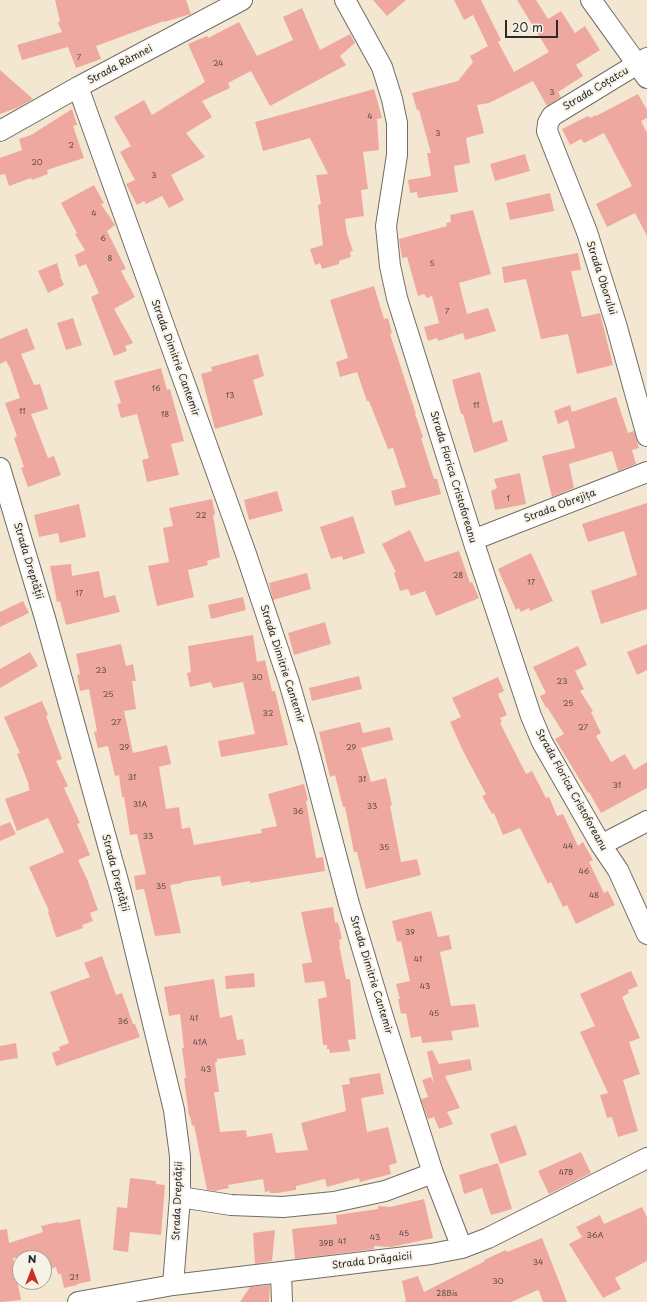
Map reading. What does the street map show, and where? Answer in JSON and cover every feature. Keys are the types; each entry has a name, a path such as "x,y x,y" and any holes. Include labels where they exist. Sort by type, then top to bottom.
{"street":[{"name":"Strada Râmnei","path":"0,131 78,87 242,0"},
{"name":"Strada Florica Cristoforeanu","path":"345,0 382,67 392,99 397,123 397,155 386,226 390,266 398,298 473,540 534,723 549,755 618,870 647,934"},
{"path":"591,0 643,67"},
{"name":"Strada Coțatcu","path":"548,123 552,116 643,67"},
{"name":"Strada Dimitrie Cantemir","path":"78,87 246,554 289,682 349,904 433,1173 462,1248"},
{"name":"Strada Oborului","path":"548,123 546,131 587,232 647,436"},
{"name":"Strada Dreptății","path":"0,468 45,618 120,892 174,1110 180,1156 180,1197 173,1286"},
{"name":"Strada Obrejița","path":"473,540 647,472"},
{"path":"602,845 647,820"},
{"name":"Strada Drăgaicii","path":"78,1302 173,1286 431,1254 462,1248 488,1238 647,1158"},
{"path":"180,1197 231,1205 283,1207 334,1202 385,1191 433,1173"},
{"path":"281,1273 282,1302"}],"building":[{"path":"55,0 186,0 191,14 164,21 96,46 101,59 76,68 68,47 22,60 17,45 62,32 58,23 60,21"},
{"path":"373,0 406,0 387,16"},
{"path":"454,0 481,0 501,40 498,42 514,72 549,52 517,0 536,0 548,19 561,11 575,33 585,26 600,50 576,65 583,76 558,92 561,97 547,106 533,81 489,103 477,105 484,133 466,138 470,163 454,166 458,192 418,198 417,192 410,193 408,180 431,176 427,153 431,153 419,110 417,110 412,93 458,81 473,62 470,56 488,46 473,15 464,20"},
{"path":"302,8 320,50 350,34 355,43 340,56 346,65 270,106 251,71 228,83 230,88 202,101 212,117 186,133 205,157 171,175 184,200 169,208 162,196 146,204 144,201 137,205 126,184 135,180 120,152 131,146 114,117 144,100 152,115 205,82 188,44 207,36 208,38 239,22 257,56 293,40 283,17"},
{"path":"0,70 33,99 19,107 0,114"},
{"path":"374,89 382,118 377,119 379,150 363,152 368,189 361,190 364,216 345,219 347,234 353,251 350,252 351,257 339,261 339,264 322,269 320,263 315,265 310,249 323,245 318,205 321,204 316,175 328,174 310,138 263,151 255,122"},
{"path":"638,94 647,110 647,118 641,121 647,133 647,236 635,213 607,227 596,204 632,186 604,133 584,143 581,139 570,145 562,129 588,116 590,118 596,116"},
{"path":"72,109 77,125 73,126 84,158 47,170 48,174 32,180 31,178 9,186 5,174 0,175 0,158 22,150 19,139 31,135"},
{"path":"525,154 530,171 495,181 490,164"},
{"path":"94,185 104,203 101,204 115,225 107,231 126,269 121,271 135,297 114,309 133,343 125,346 127,351 114,356 91,297 99,293 86,264 79,267 75,255 85,250 75,234 77,233 61,203"},
{"path":"550,193 554,211 510,220 506,203"},
{"path":"473,210 491,274 459,283 467,314 488,308 496,331 465,340 463,333 438,341 437,338 428,341 424,327 439,323 432,296 427,298 424,294 418,296 407,257 402,258 399,239 447,226 446,223 451,222 450,215"},
{"path":"578,253 581,270 571,271 582,317 600,313 613,365 577,374 568,334 541,339 526,279 504,283 502,267"},
{"path":"57,263 64,285 48,293 38,271"},
{"path":"374,286 384,319 388,318 392,333 390,334 423,437 421,438 434,479 437,479 441,494 395,506 391,491 406,487 393,448 388,449 369,401 367,401 357,372 340,377 336,362 348,358 330,300"},
{"path":"73,318 82,345 66,350 57,323"},
{"path":"27,328 35,349 21,354 34,385 40,384 48,409 31,414 48,458 54,456 61,475 28,487 21,468 24,467 14,438 17,436 5,403 20,398 10,368 6,361 0,364 0,339"},
{"path":"258,354 264,376 253,380 263,415 215,429 201,374 212,371 211,367"},
{"path":"161,368 167,390 170,389 184,441 171,444 179,475 147,482 142,460 149,458 137,414 121,418 117,404 121,403 114,381"},
{"path":"480,372 493,423 502,420 508,441 474,453 452,380"},
{"path":"616,397 628,433 634,431 639,448 632,450 636,464 618,471 612,451 569,464 574,488 552,497 542,456 575,448 568,420 558,424 554,411 570,405 572,412"},
{"path":"520,473 526,504 495,510 491,491 497,488 494,479"},
{"path":"277,491 283,511 249,520 244,500"},
{"path":"212,499 220,557 207,561 208,565 188,570 194,597 157,606 148,566 169,562 163,528 173,526 169,508"},
{"path":"647,503 647,609 601,624 591,591 637,575 624,531 588,542 582,524"},
{"path":"79,504 86,537 60,543 58,533 39,537 34,515"},
{"path":"353,516 365,553 343,560 342,556 331,559 320,527"},
{"path":"410,530 425,562 459,551 470,583 472,582 479,598 436,616 425,591 411,596 408,589 400,591 394,573 396,572 382,544"},
{"path":"531,553 553,601 530,611 529,608 521,612 519,608 516,610 498,569"},
{"path":"71,564 72,576 99,571 104,598 115,595 120,612 66,625 60,601 57,602 50,566"},
{"path":"307,573 311,589 273,600 269,583"},
{"path":"243,597 246,610 211,619 208,605"},
{"path":"23,601 29,613 0,627 0,612"},
{"path":"325,622 331,644 294,655 288,633"},
{"path":"253,635 257,662 265,660 272,691 275,691 288,745 221,757 218,741 255,734 243,682 213,688 211,682 190,687 187,673 191,672 188,646"},
{"path":"121,644 126,666 133,664 136,681 132,681 136,709 124,711 133,753 167,745 171,764 159,767 166,809 179,807 182,829 190,827 194,845 262,833 261,829 277,826 268,794 304,784 308,800 306,801 316,858 323,857 325,871 222,886 220,876 170,885 181,933 155,936 144,889 136,890 134,876 146,874 137,834 130,835 119,775 115,776 108,746 98,748 94,732 97,731 89,689 80,691 77,675 80,674 76,654"},
{"path":"647,644 647,670 637,675 627,652"},
{"path":"578,646 587,665 575,671 584,689 580,691 593,711 591,712 601,733 596,736 611,762 625,754 634,770 647,762 647,788 601,813 555,739 564,734 547,707 546,708 540,696 546,693 533,667"},
{"path":"30,652 38,666 0,688 0,669"},
{"path":"359,676 362,689 312,701 309,688"},
{"path":"498,677 504,691 498,694 507,715 500,718 502,722 500,723 526,774 532,771 546,798 549,797 557,816 563,814 578,846 583,842 593,860 589,862 604,893 608,891 615,905 576,924 567,905 563,907 551,882 548,884 520,828 503,835 494,813 492,814 482,796 486,794 463,751 450,722 461,717 452,698"},
{"path":"42,701 62,759 56,761 68,786 64,788 80,823 77,824 90,855 78,860 87,879 98,910 90,913 93,921 82,925 83,928 58,937 56,937 48,912 49,911 29,867 64,852 48,818 17,831 5,799 30,790 17,754 20,753 4,717"},
{"path":"360,722 363,733 390,727 393,740 361,748 371,782 386,778 401,862 417,859 421,875 366,889 357,852 354,852 345,807 343,807 335,775 330,777 319,732"},
{"path":"10,822 16,834 0,841 0,826"},
{"path":"333,907 335,923 338,922 342,939 339,940 339,945 346,979 350,979 356,1039 348,1040 350,1051 330,1053 329,1049 327,1049 327,1045 323,1045 318,999 327,997 324,981 305,983 302,964 312,962 301,912"},
{"path":"431,911 438,937 449,935 452,949 440,952 451,1006 475,1004 479,1027 451,1031 453,1040 422,1043 421,1036 411,1038 406,1013 401,1014 398,999 400,999 396,984 410,981 401,941 397,942 392,921"},
{"path":"102,956 116,995 122,993 133,1024 135,1024 140,1037 56,1066 52,1053 60,1050 59,1047 69,1043 50,992 90,977 84,963"},
{"path":"631,971 638,986 628,990 629,993 622,997 640,1038 629,1042 640,1074 623,1080 638,1131 618,1137 612,1117 607,1118 600,1095 608,1093 580,1032 595,1026 580,994"},
{"path":"254,973 255,987 226,989 225,976"},
{"path":"214,979 220,1018 232,1015 237,1040 243,1039 246,1055 217,1059 217,1062 215,1063 219,1092 214,1092 220,1132 246,1130 247,1137 272,1133 276,1153 308,1150 301,1123 346,1111 342,1085 350,1084 349,1078 380,1073 384,1094 361,1098 367,1132 388,1127 397,1163 389,1165 391,1174 360,1182 359,1178 327,1187 325,1179 296,1186 296,1190 277,1193 270,1193 270,1191 265,1192 263,1179 228,1185 229,1188 215,1191 207,1190 194,1125 192,1126 189,1116 184,1078 186,1078 180,1014 169,1016 164,987"},
{"path":"16,1043 18,1058 0,1061 0,1046"},
{"path":"432,1050 439,1064 470,1059 472,1070 445,1076 460,1108 447,1112 453,1124 439,1129 434,1117 428,1119 421,1099 428,1097 422,1080 431,1077 434,1084 427,1052"},
{"path":"516,1125 527,1155 500,1164 490,1134"},
{"path":"581,1152 591,1173 549,1194 538,1171"},
{"path":"498,1163 512,1209 491,1215 482,1188 464,1194 459,1175"},
{"path":"130,1178 156,1181 156,1184 165,1185 161,1235 130,1232 128,1252 113,1250 117,1207 127,1208"},
{"path":"424,1199 433,1238 391,1247 374,1246 374,1249 295,1259 292,1229 337,1224 336,1215 378,1209 378,1206 390,1207"},
{"path":"642,1207 647,1217 647,1261 615,1278 621,1289 603,1298 569,1244 582,1237 576,1227 600,1215 604,1224"},
{"path":"80,1219 91,1281 64,1288 61,1274 58,1274 56,1267 52,1268 52,1250 12,1250 12,1290 19,1290 21,1300 0,1302 0,1230 7,1229 9,1243 43,1232 41,1226"},
{"path":"275,1230 272,1261 255,1264 253,1233"},
{"path":"542,1238 567,1302 543,1302 538,1290 511,1302 405,1302 402,1281 418,1276 424,1292 485,1261 484,1260 506,1250 507,1252"},
{"path":"270,1285 269,1302 240,1302 250,1287"}]}
